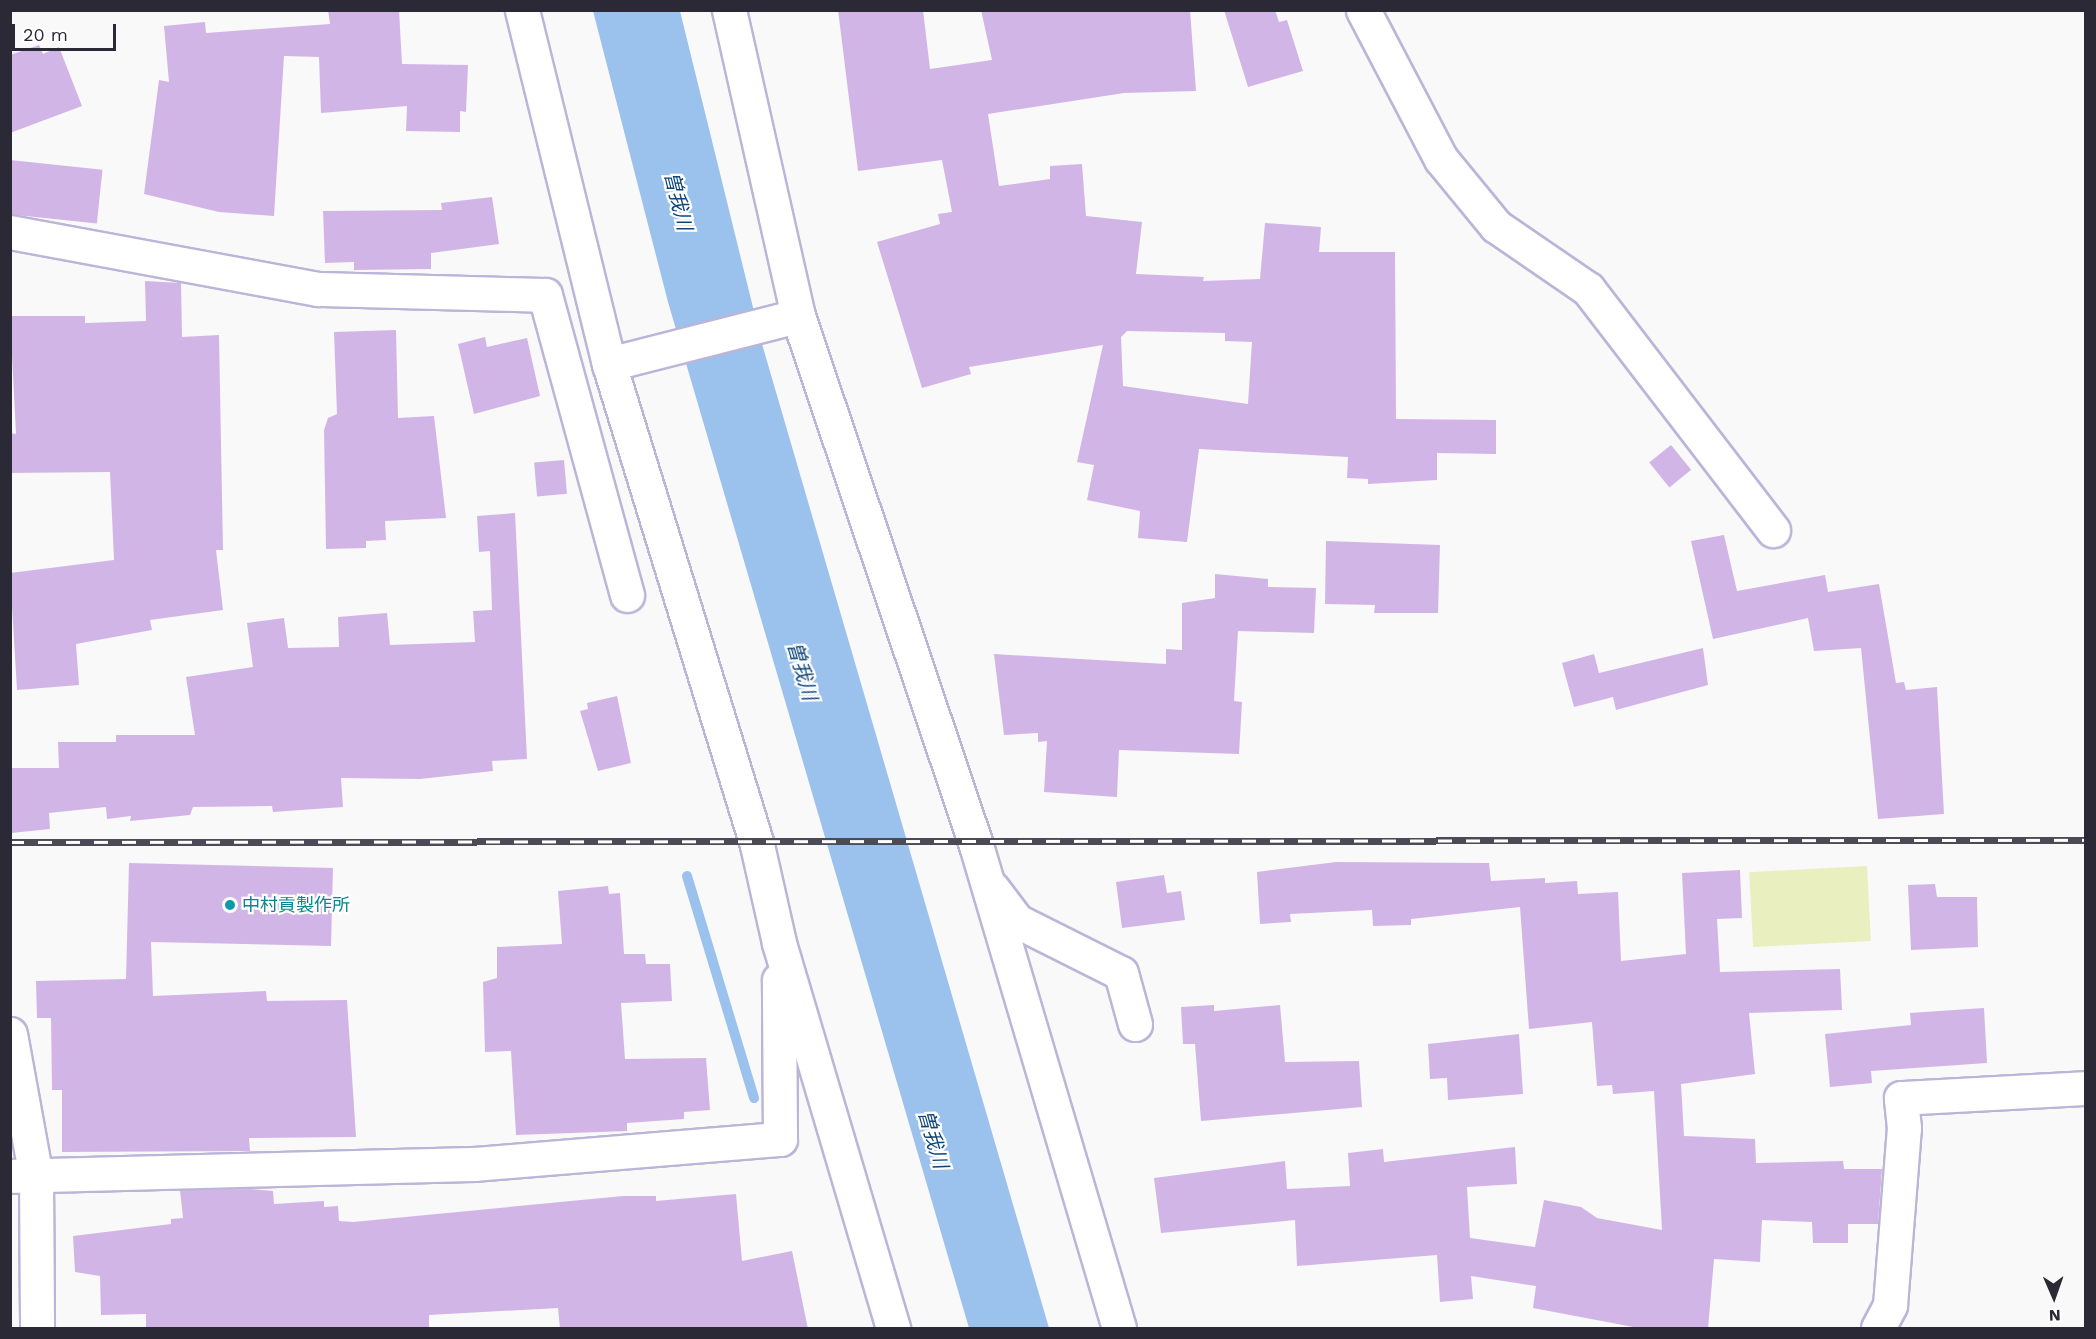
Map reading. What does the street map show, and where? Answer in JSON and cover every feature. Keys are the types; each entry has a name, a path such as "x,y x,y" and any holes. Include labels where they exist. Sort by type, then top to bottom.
{"street":[{"path":"522,10 757,845 779,943 893,1329"},
{"path":"729,10 798,316 982,874 1119,1329"},
{"path":"1363,10 1441,159 1496,226 1588,289 1773,530"},
{"path":"10,232 318,289 545,295 627,595"},
{"path":"619,360 798,316"},
{"path":"982,874 1017,921 1121,973 1135,1024"},
{"path":"23,1177 474,1164 780,1139 779,943"},
{"path":"10,1034 37,1329"},
{"path":"1878,1329 1890,1305 1904,1128 1901,1098 2085,1088"}],"green space":[{"path":"1867,866 1871,941 1753,947 1749,872"}],"water":[{"name":"曽我川","path":"593,11 680,11 762,344 1049,1328 969,1328 668,302"}],"building":[{"path":"328,10 399,10 402,64 468,65 466,112 460,111 460,132 406,131 407,106 321,113 319,57 284,56 274,216 219,212 144,194 159,80 169,82 164,26 205,22 206,33 330,24"},
{"path":"838,10 923,10 930,69 992,60 981,10 1190,10 1196,91 1124,93 988,114 999,186 1050,179 1050,166 1082,164 1086,216 1142,222 1136,274 1204,277 1203,281 1260,279 1265,223 1321,227 1319,252 1395,252 1396,419 1496,420 1496,454 1437,453 1437,480 1368,484 1368,479 1347,478 1348,457 1199,449 1187,542 1138,538 1140,511 1087,500 1094,465 1077,462 1103,345 969,367 971,374 922,388 877,242 940,224 938,214 952,212 942,160 858,171","holes":["1127,331 1225,333 1225,341 1252,342 1248,404 1123,386 1121,337"]},
{"path":"1224,10 1275,10 1279,22 1287,20 1303,71 1248,87"},
{"path":"39,45 43,54 59,47 82,106 10,133 10,55"},
{"path":"10,160 102,170 97,223 10,214"},
{"path":"492,197 499,244 431,253 431,269 354,270 354,262 325,263 323,211 442,210 441,203"},
{"path":"145,281 181,283 182,337 219,335 223,550 216,550 223,610 150,620 152,630 76,644 79,685 17,690 10,573 114,560 110,472 10,473 10,433 16,434 10,316 85,316 85,323 146,321"},
{"path":"396,330 398,418 434,416 446,518 385,521 386,540 366,541 366,548 326,549 324,430 328,418 337,414 334,332"},
{"path":"485,337 487,347 527,338 540,396 474,414 458,344"},
{"path":"1671,445 1691,470 1669,487 1649,463"},
{"path":"564,460 567,494 537,496 534,463"},
{"path":"515,513 527,759 492,761 493,771 420,779 341,778 343,807 273,812 272,806 193,807 190,815 130,821 131,816 107,819 106,807 49,813 50,829 11,833 10,768 59,768 58,742 116,742 116,735 195,735 186,677 253,667 247,623 284,618 288,648 339,647 338,617 387,613 390,645 475,642 473,611 492,610 490,551 479,552 477,516"},
{"path":"1724,535 1737,591 1825,575 1828,592 1879,584 1896,683 1904,682 1906,690 1937,687 1944,814 1878,819 1861,648 1814,651 1808,618 1713,639 1691,541"},
{"path":"1326,541 1440,545 1438,613 1374,613 1375,605 1325,604"},
{"path":"1215,574 1268,579 1268,587 1316,588 1314,633 1238,631 1234,701 1242,702 1239,754 1119,750 1117,797 1044,792 1047,741 1038,742 1038,733 1004,735 994,654 1166,664 1166,649 1182,650 1182,603 1215,598"},
{"path":"1703,648 1708,685 1616,710 1613,697 1574,707 1562,663 1594,654 1599,673"},
{"path":"617,696 631,763 598,771 580,711 588,709 587,703"},
{"path":"1336,862 1489,863 1491,881 1545,878 1545,883 1577,881 1578,894 1618,892 1621,961 1686,954 1682,873 1740,870 1742,918 1717,919 1720,972 1840,969 1842,1010 1749,1013 1755,1074 1681,1084 1684,1136 1755,1139 1756,1163 1843,1161 1844,1169 1882,1169 1878,1224 1848,1224 1848,1243 1813,1243 1812,1222 1762,1220 1760,1262 1714,1259 1708,1329 1644,1329 1533,1308 1536,1286 1471,1276 1473,1299 1440,1302 1437,1255 1297,1266 1295,1220 1161,1233 1154,1178 1285,1161 1287,1189 1350,1186 1348,1153 1383,1149 1384,1162 1515,1147 1517,1184 1467,1187 1470,1238 1535,1247 1544,1200 1581,1207 1597,1218 1662,1230 1654,1091 1613,1094 1612,1085 1597,1086 1592,1022 1529,1029 1520,907 1411,919 1411,925 1373,926 1372,910 1290,914 1291,922 1260,924 1257,872"},
{"path":"129,863 333,868 331,946 151,942 153,996 266,991 267,1001 347,1000 356,1137 249,1138 250,1151 62,1152 62,1090 52,1090 51,1018 37,1018 36,981 126,979"},
{"path":"1164,875 1167,893 1181,891 1185,920 1122,928 1116,882"},
{"path":"1935,884 1937,897 1977,897 1978,947 1911,950 1908,885"},
{"path":"608,886 609,894 620,893 624,954 645,954 646,964 670,964 672,1001 621,1003 625,1059 706,1058 710,1110 684,1112 684,1119 627,1123 627,1131 516,1135 511,1051 485,1052 483,982 497,978 497,947 562,944 558,891"},
{"path":"1214,1005 1214,1011 1280,1005 1285,1062 1359,1061 1362,1107 1201,1121 1195,1044 1183,1044 1181,1007"},
{"path":"1984,1008 1987,1063 1871,1071 1872,1083 1830,1087 1825,1034 1911,1025 1910,1013"},
{"path":"1519,1034 1523,1094 1448,1100 1447,1078 1430,1079 1428,1044"},
{"path":"180,1190 273,1191 274,1204 324,1201 324,1207 338,1206 339,1221 353,1222 623,1196 656,1196 656,1201 736,1194 742,1261 792,1251 808,1329 560,1329 558,1308 429,1315 429,1329 146,1329 146,1314 101,1315 100,1276 75,1272 73,1236 171,1224 171,1219 183,1218"}],"waterway":[{"path":"687,876 754,1098"}],"railway":[{"path":"10,842 2086,840"}],"place":[{"name":"中村貢製作所","path":"230,905"}]}
